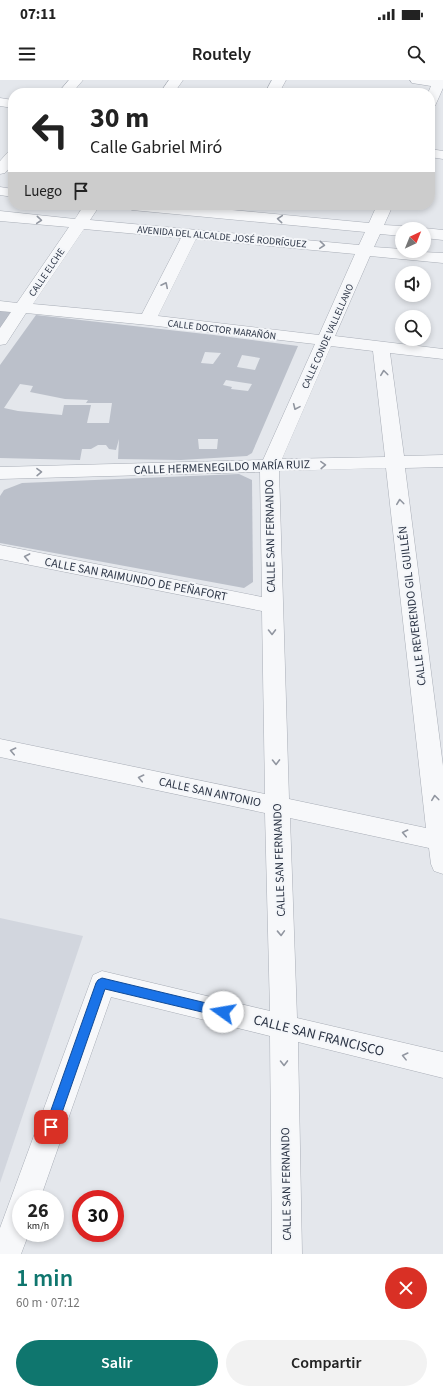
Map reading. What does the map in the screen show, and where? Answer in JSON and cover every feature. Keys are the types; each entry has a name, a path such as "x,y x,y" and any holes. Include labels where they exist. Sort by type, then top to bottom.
{"street":[{"path":"69,88 76,80"},
{"path":"417,80 441,82 435,93"},
{"path":"0,170 8,161"},
{"name":"CALLE ELCHE","path":"0,340 89,210"},
{"name":"AVENIDA DEL ALCALDE JOSÉ RODRÍGUEZ","path":"223,210 395,230"},
{"name":"CALLE CONDE VALLELLANO","path":"269,467 383,210"},
{"name":"AVENIDA DEL ALCALDE JOSÉ RODRÍGUEZ","path":"0,216 366,249 443,258"},
{"path":"148,320 190,233"},
{"path":"431,234 443,235"},
{"name":"CALLE DOCTOR MARAÑÓN","path":"0,306 148,320 443,354"},
{"name":"CALLE REVERENDO GIL GUILLÉN","path":"381,347 442,841 443,864"},
{"name":"CALLE HERMENEGILDO MARÍA RUIZ","path":"0,473 269,467 443,461"},
{"name":"CALLE SAN FERNANDO","path":"269,467 284,1027 288,1254"},
{"name":"CALLE SAN RAIMUNDO DE PEÑAFORT","path":"0,552 272,606"},
{"name":"CALLE SAN ANTONIO","path":"0,748 442,841"},
{"name":"CALLE SAN FRANCISCO","path":"28,1190 102,983 443,1065"},
{"path":"6,1254 12,1237"}],"shaded area":[{"path":"0,918 83,936 0,1183"}],"building":[{"path":"0,311 11,312 0,329"},
{"path":"36,315 298,346 252,453 247,456 181,460 118,459 119,439 116,450 109,449 106,445 98,445 91,449 82,449 80,460 0,458 0,365","holes":["205,352 221,353 213,364 201,363","242,355 260,358 255,370 237,367","226,380 252,384 248,391 231,389 232,387 223,385","20,384 33,386 30,392 65,399 88,400 86,403 112,403 109,423 87,423 91,405 64,405 62,415 18,411 4,408","198,439 218,439 217,449 199,449"]},
{"path":"239,474 252,480 253,582 244,588 0,543 0,496 4,490 22,483"}],"route":[{"path":"51,1127 102,983 223,1012"}]}
